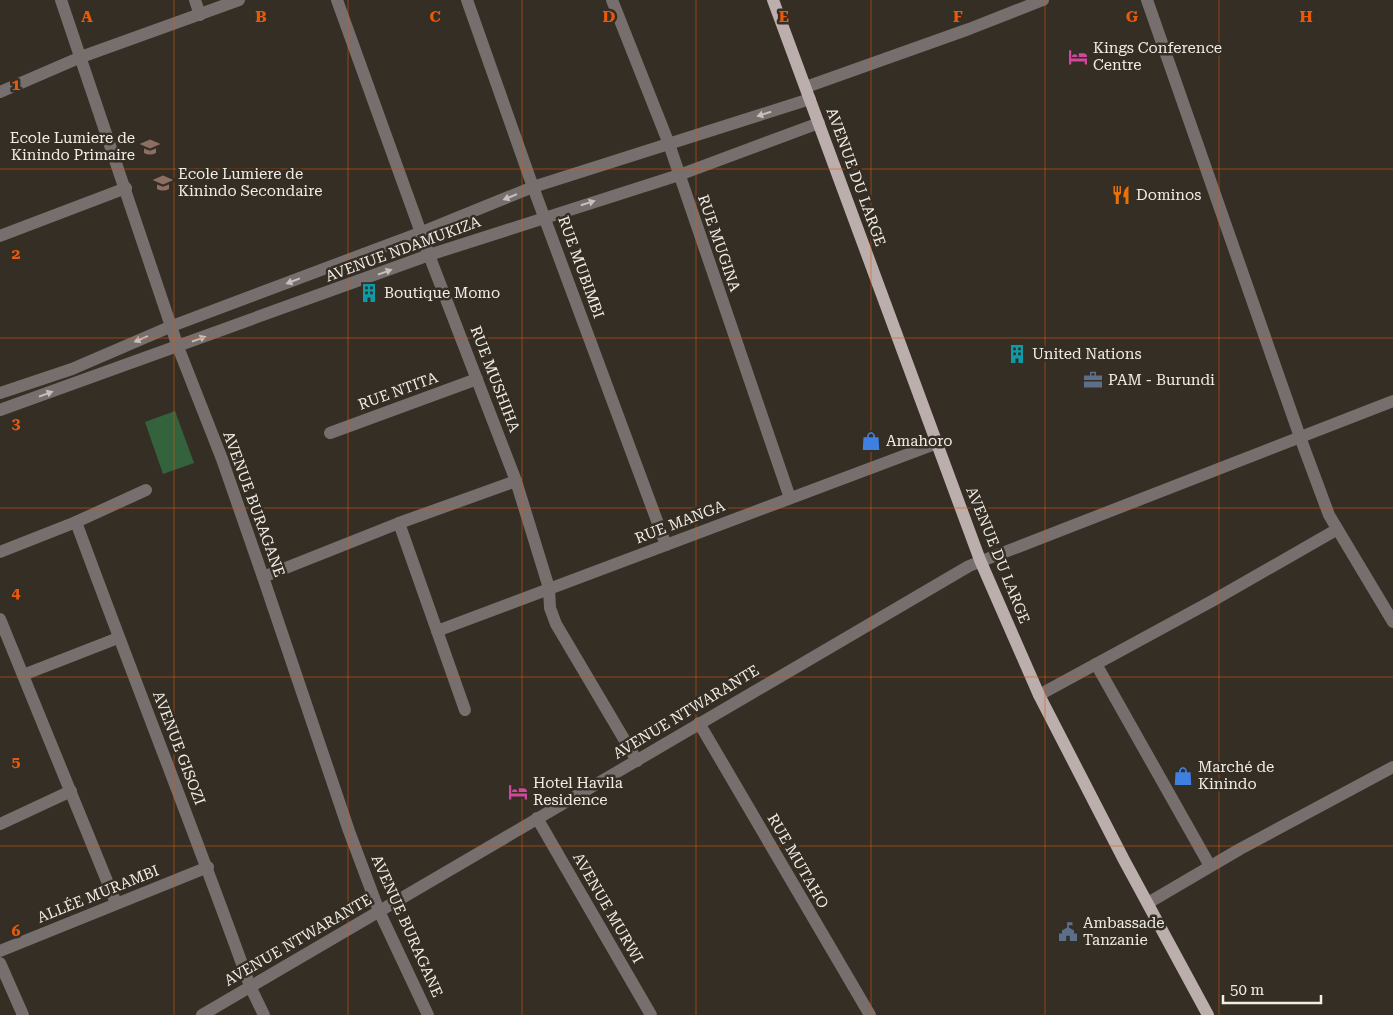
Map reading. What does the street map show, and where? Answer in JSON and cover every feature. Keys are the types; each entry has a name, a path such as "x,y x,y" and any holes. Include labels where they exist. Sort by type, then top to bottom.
{"main road":[{"name":"AVENUE DU LARGE","path":"773,0 935,444 980,560 1040,695 1208,1015"}],"street":[{"name":"AVENUE BURAGANE","path":"61,0 126,188 178,347 222,459 349,831 379,911 428,1015"},
{"path":"195,0 200,15"},
{"path":"0,92 81,57 239,0"},
{"name":"RUE MUSHIHA","path":"337,0 430,255 516,481 549,588 550,608 556,624 637,761"},
{"name":"RUE MUBIMBI","path":"467,0 533,188 666,545"},
{"name":"RUE MUGINA","path":"612,0 668,144 790,498"},
{"path":"808,93 1043,0"},
{"path":"1147,0 1300,437 1336,530 1393,622"},
{"name":"AVENUE NDAMUKIZA","path":"0,393 72,368 172,326 533,188 668,144 808,93"},
{"name":"AVENUE NDAMUKIZA","path":"0,410 430,255 545,216 679,175 819,123"},
{"path":"0,236 126,188"},
{"name":"RUE NTITA","path":"330,433 477,379"},
{"name":"AVENUE NTWARANTE","path":"202,1015 980,560 1393,401"},
{"name":"RUE MANGA","path":"437,631 935,444"},
{"path":"263,577 399,523 516,481"},
{"path":"0,552 76,522 146,490"},
{"name":"AVENUE GISOZI","path":"76,522 118,638 208,867 250,986 264,1015"},
{"path":"399,523 465,710"},
{"path":"1040,695 1336,530"},
{"path":"0,619 116,903"},
{"path":"23,675 118,638"},
{"path":"1096,664 1210,866"},
{"name":"RUE MUTAHO","path":"699,723 870,1015"},
{"path":"1148,903 1210,866 1393,767"},
{"path":"0,824 71,791"},
{"name":"AVENUE MURWI","path":"537,818 651,1015"},
{"name":"ALLÉE MURAMBI","path":"0,951 208,867"},
{"path":"0,963 23,1015"}],"green space":[{"path":"175,411 194,463 163,474 145,422"}],"place":[{"name":"Kings Conference Centre","path":"1078,57"},
{"name":"Ecole Lumiere de Kinindo Primaire","path":"150,147"},
{"name":"Ecole Lumiere de Kinindo Secondaire","path":"163,183"},
{"name":"Dominos","path":"1121,195"},
{"name":"Boutique Momo","path":"369,293"},
{"name":"United Nations","path":"1017,354"},
{"name":"PAM - Burundi","path":"1093,380"},
{"name":"Amahoro","path":"871,441"},
{"name":"Marché de Kinindo","path":"1183,776"},
{"name":"Hotel Havila Residence","path":"518,792"},
{"name":"Ambassade Tanzanie","path":"1068,932"}]}
